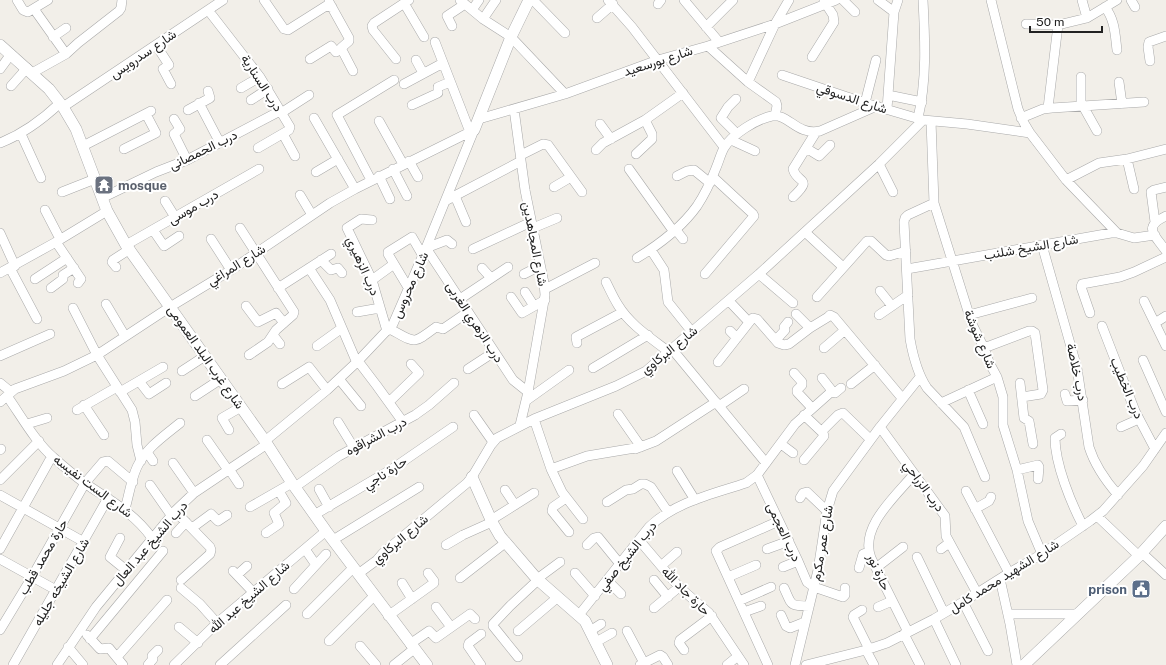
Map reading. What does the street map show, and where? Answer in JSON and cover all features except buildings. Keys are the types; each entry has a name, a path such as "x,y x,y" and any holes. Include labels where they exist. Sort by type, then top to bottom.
{"street":[{"path":"17,0 24,11 28,12 48,0"},
{"name":"شارع سدرويس","path":"0,143 21,134 48,114 224,0"},
{"path":"264,0 284,29 288,30 330,3 350,39 341,47 342,49 336,52 331,46 310,59"},
{"path":"452,26 447,16 466,5 479,0"},
{"path":"483,19 496,0"},
{"path":"472,131 479,119 511,37 529,0"},
{"path":"533,0 565,33"},
{"path":"684,0 718,42"},
{"path":"706,27 733,0"},
{"path":"748,82 775,24 789,0"},
{"name":"شارع بورسعيد","path":"479,119 565,94 658,60 708,46 775,24 825,2 836,0"},
{"path":"844,0 855,12"},
{"path":"878,0 894,12"},
{"path":"887,109 894,12 898,0"},
{"path":"923,0 925,50 922,102 924,120"},
{"path":"991,0 1018,109 1030,133 1066,180 1118,233"},
{"path":"1082,0 1087,18"},
{"path":"1026,24 1058,25 1087,18 1117,0"},
{"path":"396,59 373,30 372,26 374,22 407,2 424,37"},
{"path":"597,18 610,2 628,21 724,147"},
{"path":"812,57 834,22 833,14 825,2"},
{"path":"11,86 29,70 66,54 120,11 122,4"},
{"path":"466,5 483,19 511,37 565,94"},
{"path":"1105,7 1115,25 1117,50"},
{"path":"34,9 66,54"},
{"name":"درب السنارية","path":"208,10 260,76 268,89 290,128 283,134"},
{"path":"1054,111 1058,25"},
{"path":"54,37 66,28"},
{"path":"1150,61 1148,47 1150,42 1166,36"},
{"path":"435,42 450,82 472,131"},
{"name":"شارع غرب البلد العمومى","path":"0,45 49,89 62,105 76,129 107,211 128,247 266,442 329,536 388,616 427,665"},
{"path":"156,45 169,65 163,69 171,84"},
{"path":"708,46 748,82 776,102 777,106 775,116"},
{"path":"342,49 353,71"},
{"path":"0,69 11,54"},
{"path":"416,60 423,74"},
{"path":"865,103 876,60"},
{"path":"404,84 443,63"},
{"name":"شارع الدسوقي","path":"782,75 865,103 924,120 967,124 1030,133"},
{"path":"241,88 260,76"},
{"path":"1081,78 1082,106 1097,131"},
{"path":"390,200 375,178 337,114 394,80"},
{"path":"412,105 438,93 438,87 450,82"},
{"path":"1119,82 1122,104"},
{"path":"251,100 268,89"},
{"path":"188,110 210,98 208,91"},
{"path":"596,150 603,143 645,120 683,93"},
{"name":"درب الحمصانى","path":"102,198 150,175 188,160 281,112 310,95"},
{"path":"888,95 922,102"},
{"path":"736,99 728,107 721,118 734,137 755,151"},
{"path":"1022,118 1082,106 1144,102"},
{"path":"199,103 220,143"},
{"path":"637,258 651,250 675,231 698,205 711,180 724,147 734,137 755,123 775,116 780,117 805,131 816,132 877,106"},
{"name":"شارع المجاهدين","path":"514,109 525,190 545,289 545,300 520,425"},
{"path":"83,146 149,112 156,133 124,148"},
{"path":"174,118 180,129 174,134 188,160"},
{"path":"314,118 355,189"},
{"path":"636,154 652,139 652,134 645,120"},
{"name":"شارع البركاوي","path":"307,614 355,571 377,560 383,553 464,486 472,477 493,442 497,438 520,425 632,379 646,371 759,274 879,164 924,120"},
{"name":"شارع شوشة","path":"924,120 934,204 969,315 997,377 1003,397 1003,425 1017,470 1028,521 1042,554"},
{"path":"379,121 406,163 418,177"},
{"path":"600,124 611,139"},
{"name":"شارع المراغي","path":"6,396 22,386 70,368 97,355 170,307 256,254 312,215 355,189 472,131"},
{"name":"شارع محروس","path":"266,442 327,390 389,330 451,198 472,131"},
{"path":"793,197 802,188 803,184 801,179 794,173 793,170 816,132"},
{"path":"21,134 41,178"},
{"path":"258,148 283,134 295,156"},
{"path":"466,222 451,198 543,144 548,145 582,192"},
{"path":"806,148 818,156 830,145"},
{"path":"1066,180 1099,163 1128,159 1166,149"},
{"path":"316,172 338,159"},
{"path":"1128,159 1134,189"},
{"path":"879,164 893,192"},
{"name":"درب موسى","path":"116,267 112,262 113,260 128,247 153,230 259,169"},
{"path":"393,169 407,196"},
{"path":"629,169 675,231 683,239"},
{"path":"677,176 687,171 694,170 711,180 754,216 704,274"},
{"path":"554,187 571,177"},
{"path":"62,192 95,179"},
{"path":"1166,187 1151,192 1155,222 1152,230 1166,251"},
{"path":"300,195 312,215"},
{"path":"166,201 175,217"},
{"path":"934,204 908,215 904,222 910,339 920,377 927,388 964,427 985,477"},
{"path":"45,210 58,241 82,279 78,283"},
{"path":"0,273 58,241 107,211"},
{"path":"1155,222 1166,216"},
{"path":"473,249 532,225 549,227 557,218"},
{"name":"درب الزهيري","path":"372,220 361,219 347,228 372,280 380,308 389,330"},
{"path":"240,228 294,312 293,315 276,330 268,342 249,355"},
{"path":"153,230 164,246 179,236"},
{"path":"805,232 843,267"},
{"path":"0,233 12,267 37,319"},
{"name":"شارع الشيخ شلنب","path":"907,269 1111,233 1118,233 1134,238 1155,235"},
{"name":"درب الزهري الغربى","path":"394,264 388,252 411,237 413,238 460,299 468,312 489,335 494,352 513,380 527,396"},
{"path":"211,239 231,270"},
{"path":"425,252 447,240 452,244"},
{"path":"817,297 869,240 886,255 906,251"},
{"name":"درب خلاصة","path":"1042,244 1077,368 1089,448 1092,457 1105,479 1118,495"},
{"path":"651,250 664,270 668,302 692,332"},
{"path":"278,288 331,254"},
{"path":"1090,313 1081,288 1082,284 1120,277 1166,257"},
{"path":"35,280 68,258"},
{"path":"321,260 331,270 338,268 342,273"},
{"path":"545,289 595,263"},
{"path":"372,280 394,264 409,289"},
{"path":"524,274 540,266"},
{"path":"460,299 508,267"},
{"path":"51,288 63,280 63,274 74,268"},
{"path":"309,268 330,300 357,362 403,422"},
{"path":"482,268 491,278"},
{"path":"759,274 792,303"},
{"path":"606,282 623,312 635,325 670,351 718,404 766,463"},
{"path":"880,291 892,306"},
{"path":"525,292 534,306"},
{"path":"879,315 908,296"},
{"path":"511,297 522,313 545,300"},
{"path":"969,315 1032,298"},
{"path":"728,301 747,320 751,320 753,318 757,319 776,340 784,345 789,344 830,315 834,316 902,398"},
{"path":"1144,301 1166,346"},
{"path":"106,304 125,336"},
{"path":"246,306 258,322 276,313 284,323"},
{"path":"73,308 97,355 134,415 137,445 141,461"},
{"path":"357,312 380,308"},
{"path":"389,330 410,340 417,340 436,327 443,329 468,312"},
{"path":"577,343 576,337 623,312"},
{"path":"796,314 810,328"},
{"path":"1155,323 1166,316"},
{"path":"718,362 751,320"},
{"path":"776,340 788,322"},
{"name":"درب الخطيب","path":"1102,326 1131,402 1155,449"},
{"path":"317,346 342,328"},
{"path":"824,348 845,330"},
{"path":"730,331 737,338"},
{"path":"984,348 1030,331 1035,333 1043,390 1041,394 1022,397"},
{"path":"0,356 50,334"},
{"path":"273,335 280,344"},
{"path":"593,368 648,335"},
{"path":"468,369 494,352"},
{"path":"182,371 205,356"},
{"path":"1143,360 1166,412"},
{"path":"389,402 419,373 411,364"},
{"path":"851,384 875,365"},
{"path":"104,435 81,408 139,381 163,366"},
{"path":"282,384 309,368 327,390"},
{"path":"527,396 569,370"},
{"path":"794,373 802,382 797,392 812,408"},
{"name":"شارع عمر مكرم","path":"795,665 820,560 827,511 833,491 870,439 920,377"},
{"path":"941,403 997,377"},
{"name":"درب الشيخ صفي","path":"579,615 639,540 658,519 668,512 695,500 746,483 757,475 795,424 831,392 837,390 822,378"},
{"path":"195,396 221,379"},
{"path":"339,379 361,406"},
{"path":"139,381 149,394 166,383"},
{"name":"شارع الست نفيسه","path":"0,383 6,396 52,456 85,483 125,509 137,519 152,538"},
{"name":"درب الشراقوه","path":"250,507 279,491 294,485 339,456 403,422 429,406 454,383"},
{"path":"1020,383 1024,418 1029,421 1033,444"},
{"path":"614,453 641,447 656,441 744,389"},
{"path":"968,390 983,424"},
{"path":"1065,394 1065,399 1067,401 1083,400"},
{"path":"229,430 222,418 241,407"},
{"path":"822,431 842,413 870,439"},
{"path":"618,414 641,447"},
{"path":"474,415 493,442"},
{"path":"804,415 824,434 824,437 804,460"},
{"path":"27,424 48,418"},
{"path":"534,419 551,469 566,498 583,519"},
{"path":"1121,427 1140,419"},
{"path":"338,422 354,448"},
{"path":"125,509 141,461 147,452 176,423"},
{"name":"حارة ناجي","path":"314,515 392,469 453,427"},
{"name":"درب الزراحي","path":"880,427 945,516 945,534 977,594"},
{"name":"شارع الشهيد محمد كامل","path":"806,665 832,662 867,650 906,633 934,619 1042,554 1097,516 1118,495 1143,466 1166,433"},
{"path":"1061,434 1055,438 1058,456 1068,492 1083,526"},
{"path":"207,440 239,484"},
{"path":"1,476 22,452 39,441"},
{"name":"درب الشيخ عبد العال","path":"57,665 81,628 173,513 194,493 266,442"},
{"path":"780,444 793,453"},
{"path":"551,469 587,456 641,447"},
{"path":"147,452 154,461"},
{"path":"0,549 52,456"},
{"path":"1060,459 1072,499 1083,526"},
{"name":"حارة محمد قطب","path":"0,630 85,483 103,462 107,460 133,482"},
{"path":"174,463 194,493"},
{"path":"1017,470 1038,465 1038,479"},
{"path":"677,471 695,500"},
{"path":"173,480 181,474"},
{"name":"حارة نور","path":"914,474 875,521 869,540 869,552 920,665"},
{"name":"درب العجمى","path":"757,475 805,579 810,586 814,587"},
{"path":"472,477 491,521 505,543 537,580 585,621 596,642 602,664"},
{"path":"607,502 626,490 632,489 641,484 645,484 651,487 668,512"},
{"path":"150,485 173,513 189,525 210,547 211,552 181,584 217,623"},
{"name":"شارع الشيخ عبد الله","path":"177,664 217,623 305,549 419,487"},
{"path":"319,489 329,507"},
{"path":"505,490 515,505"},
{"path":"266,533 279,524 274,513 286,503 279,491"},
{"path":"966,491 975,509 993,532 1009,573"},
{"path":"800,498 803,493 807,492 827,511"},
{"path":"446,545 491,521 534,493"},
{"path":"975,509 990,501 991,497"},
{"name":"شارع الشيخه جليله","path":"13,665 108,498"},
{"path":"566,498 553,507 552,511 569,532"},
{"path":"2,500 22,508 84,542"},
{"path":"176,533 211,514 218,521 227,515"},
{"path":"1097,516 1166,575"},
{"path":"768,665 716,551 717,548 749,539 779,521"},
{"path":"1024,665 1141,555 1166,526"},
{"path":"587,545 594,538 598,537 620,564"},
{"path":"120,538 110,557 126,570"},
{"name":"حارة جاد الله","path":"639,540 678,587 706,609 712,616 744,665"},
{"path":"767,549 788,541"},
{"path":"460,578 505,543"},
{"path":"941,549 950,543"},
{"path":"876,568 903,547"},
{"path":"305,549 316,565"},
{"path":"90,639 163,551"},
{"path":"661,566 677,552"},
{"path":"859,568 864,553 869,552"},
{"path":"294,589 326,554"},
{"path":"917,557 944,613"},
{"path":"0,559 56,590"},
{"path":"783,567 798,561"},
{"path":"518,657 493,626 493,624 537,580 560,562"},
{"path":"728,578 756,565"},
{"path":"247,566 235,573 253,592"},
{"path":"388,616 434,583 428,573"},
{"path":"575,573 594,596"},
{"path":"1000,579 1017,665"},
{"path":"607,580 621,594"},
{"path":"654,580 668,597"},
{"path":"402,583 412,599"},
{"path":"654,608 678,587"},
{"path":"739,601 771,587"},
{"path":"814,587 843,597 845,595 845,588"},
{"path":"784,588 792,605 809,606"},
{"path":"329,641 374,596"},
{"path":"518,632 558,597"},
{"path":"81,628 100,649 109,648 118,662 167,600"},
{"path":"878,607 892,601"},
{"path":"963,602 988,651"},
{"path":"220,665 286,605"},
{"path":"744,612 761,606"},
{"path":"436,607 451,627"},
{"path":"862,610 853,617 874,665"},
{"path":"394,665 428,631 436,638 470,614 475,619"},
{"path":"1008,614 1078,614"},
{"path":"781,615 786,626 790,628 805,622"},
{"path":"684,650 679,643 680,640 712,616"},
{"path":"934,619 956,665"},
{"path":"590,630 601,624"},
{"path":"179,627 198,643"},
{"path":"627,631 642,664 660,655 668,665"},
{"path":"596,642 612,633"},
{"path":"481,634 469,643 468,646 481,665"},
{"path":"360,646 376,665"},
{"path":"68,647 83,665"},
{"path":"148,665 153,659 152,656 155,651"},
{"path":"726,665 738,656"}],"place":[{"name":"mosque","path":"104,185"},
{"name":"prison","path":"1141,589"}]}
